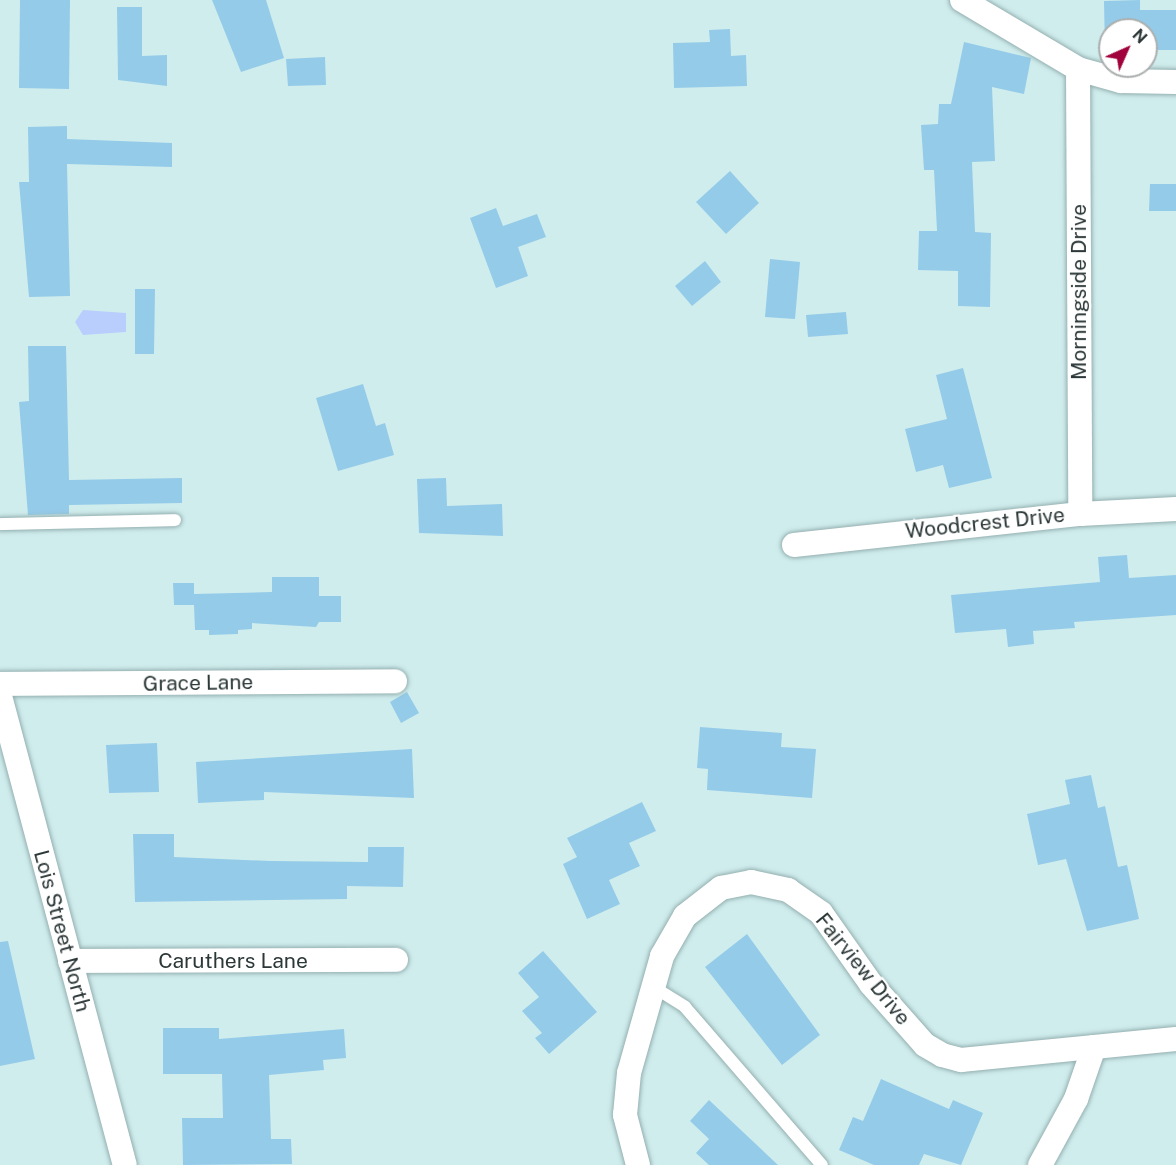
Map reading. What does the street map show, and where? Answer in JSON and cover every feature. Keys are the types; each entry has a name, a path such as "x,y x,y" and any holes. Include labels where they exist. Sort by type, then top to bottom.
{"street":[{"path":"962,0 1078,69 1121,81 1176,82"},
{"name":"Morningside Drive","path":"1078,69 1080,513"},
{"name":"Woodcrest Drive","path":"794,545 1080,513 1176,509"},
{"name":"Grace Lane","path":"0,684 395,681"},
{"name":"Lois Street North","path":"0,696 125,1165"},
{"name":"Fairview Drive","path":"638,1165 625,1115 637,1032 652,986 685,916 721,888 751,882 788,890 821,913 871,984 925,1045 942,1055 961,1060 1176,1039"},
{"name":"Caruthers Lane","path":"70,961 396,960"},
{"path":"1040,1165 1076,1100 1094,1047"}],"lane":[{"path":"0,524 174,519"},
{"path":"652,986 685,1007 822,1165"}],"water":[{"path":"83,310 126,313 126,332 83,335 75,322"}],"building":[{"path":"20,0 70,0 69,89 19,88"},
{"path":"212,0 266,0 284,58 241,72"},
{"path":"1140,0 1140,10 1176,10 1176,50 1158,50 1158,18 1104,18 1104,1"},
{"path":"117,7 142,7 142,56 167,55 167,86 118,80"},
{"path":"730,29 731,56 746,55 747,86 674,88 673,43 710,42 709,30"},
{"path":"964,42 1031,58 1024,94 992,87 995,161 972,162 975,232 991,233 990,307 958,306 958,271 918,270 919,231 937,231 934,170 924,170 921,125 938,124 939,104 951,104"},
{"path":"325,57 326,85 288,86 286,59"},
{"path":"67,126 67,139 172,143 172,167 67,164 70,296 29,297 19,182 29,182 28,127"},
{"path":"730,171 759,203 726,234 696,202"},
{"path":"1150,184 1176,184 1176,211 1149,211"},
{"path":"496,208 503,226 537,214 546,237 518,247 528,276 496,288 470,218"},
{"path":"770,259 800,262 795,319 765,317"},
{"path":"705,261 721,282 692,306 675,286"},
{"path":"135,289 155,289 154,354 135,354"},
{"path":"846,312 848,334 808,337 806,315"},
{"path":"28,346 66,346 69,480 182,478 182,503 69,505 69,514 28,515 19,402 29,401"},
{"path":"963,368 992,478 949,488 943,465 916,472 905,429 947,419 936,375"},
{"path":"363,384 376,426 385,423 394,455 338,471 316,398"},
{"path":"446,478 447,506 502,504 503,536 419,533 417,479"},
{"path":"1127,555 1129,578 1176,575 1176,615 1074,622 1075,628 1033,631 1034,644 1008,647 1006,629 955,633 951,595 1100,582 1098,557"},
{"path":"272,577 319,577 319,596 341,596 341,622 319,622 316,627 252,623 252,629 238,630 238,634 209,635 209,630 195,630 194,605 174,605 173,583 194,583 194,594 272,592"},
{"path":"407,692 419,713 401,723 390,702"},
{"path":"700,727 782,733 781,747 816,749 812,798 707,790 708,769 697,768"},
{"path":"157,743 159,792 109,793 106,745"},
{"path":"412,749 414,798 264,792 264,800 198,803 196,762"},
{"path":"1091,775 1098,808 1105,806 1118,867 1127,865 1139,919 1087,931 1066,859 1038,865 1027,814 1070,804 1065,780"},
{"path":"642,802 656,831 629,843 640,866 609,880 620,904 587,919 563,864 577,857 567,838"},
{"path":"133,834 174,834 174,857 368,862 368,847 404,847 403,887 347,886 347,899 135,902"},
{"path":"747,934 820,1035 782,1065 705,967"},
{"path":"8,941 35,1059 0,1066 0,942"},
{"path":"543,951 597,1012 549,1054 535,1038 542,1033 522,1011 539,997 518,973"},
{"path":"163,1028 219,1028 219,1039 344,1029 346,1058 323,1060 324,1070 269,1075 271,1139 291,1139 292,1164 183,1165 182,1118 223,1118 222,1074 163,1074"},
{"path":"881,1079 949,1109 953,1100 983,1113 961,1165 924,1154 919,1165 874,1165 839,1150 853,1117 863,1121"},
{"path":"709,1100 778,1165 709,1165 696,1153 709,1139 690,1121"}]}
